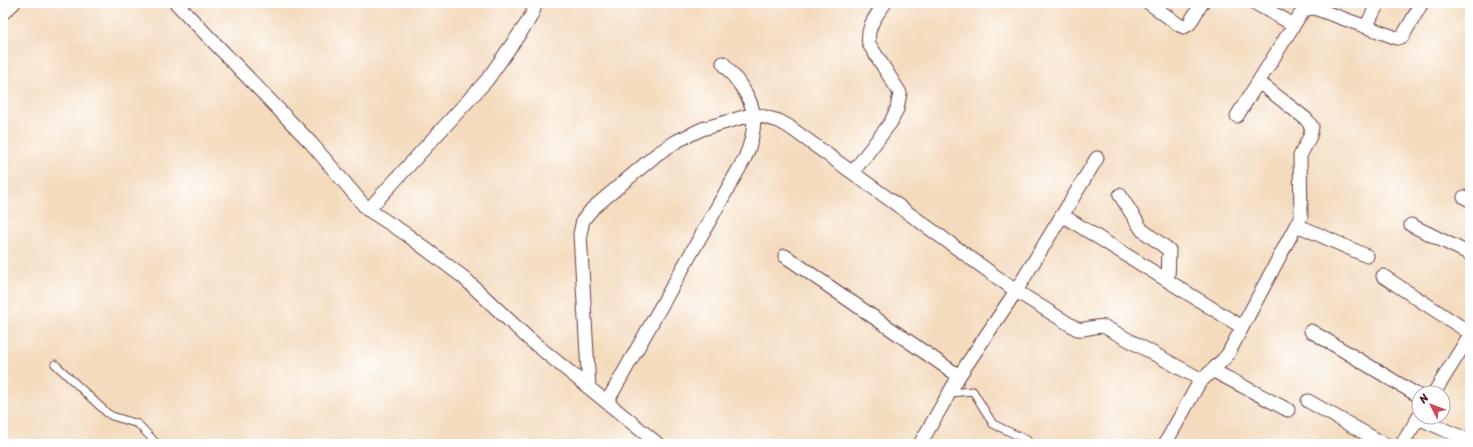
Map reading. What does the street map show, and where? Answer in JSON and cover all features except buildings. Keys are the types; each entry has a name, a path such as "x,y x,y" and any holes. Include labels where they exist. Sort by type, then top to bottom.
{"street":[{"path":"3,12 14,3"},
{"path":"176,3 311,143 368,210 402,231 463,276 529,339 658,444"},
{"path":"368,210 487,80 527,23 536,3"},
{"path":"853,172 891,122 897,109 900,93 894,81 869,44 868,36 871,24 885,3"},
{"path":"1149,3 1184,27 1189,24 1202,3"},
{"path":"1255,3 1294,25"},
{"path":"1366,27 1378,3"},
{"path":"1237,116 1303,11 1312,7 1394,37 1400,37 1405,32 1422,3"},
{"path":"606,402 745,158 753,138 755,125 752,103 723,63"},
{"path":"1165,444 1202,380 1225,357 1301,216 1300,156 1310,136 1312,127 1306,119 1259,82"},
{"path":"589,388 580,234 583,220 592,209 666,148 702,130 754,114 784,123 1016,291 1077,329 1083,330 1100,326 1105,327 1202,380"},
{"path":"920,444 959,376 1016,291 1097,158"},
{"path":"1120,195 1142,230 1169,250 1168,281"},
{"path":"1062,215 1242,327"},
{"path":"1297,225 1367,256"},
{"path":"1411,225 1470,254"},
{"path":"785,256 959,376"},
{"path":"1383,276 1469,337 1439,385"},
{"path":"1311,331 1411,391"},
{"path":"1212,370 1288,410"},
{"path":"1308,401 1384,444"},
{"path":"1402,444 1414,425"},
{"path":"1435,425 1470,441"}],"lane":[{"path":"55,364 107,413 138,424 157,444"},
{"path":"949,393 973,391 993,424 1027,440"}]}
